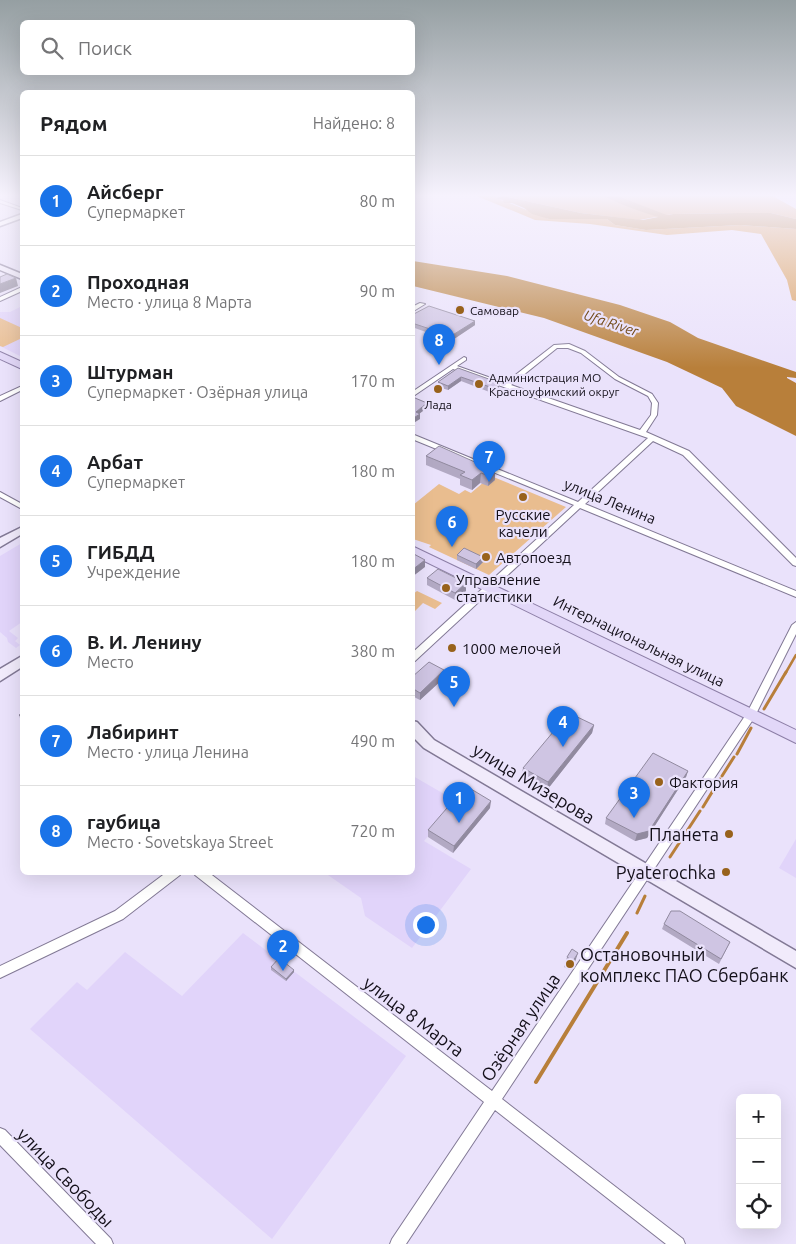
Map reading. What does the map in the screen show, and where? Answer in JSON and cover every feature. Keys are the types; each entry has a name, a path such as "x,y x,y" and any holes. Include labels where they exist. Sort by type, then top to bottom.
{"main road":[{"path":"0,268 20,276"},
{"path":"0,355 20,365"},
{"path":"0,543 20,531"},
{"name":"Интернациональная улица","path":"415,551 796,737"},
{"path":"0,676 20,662"},
{"name":"улица Мизерова","path":"415,729 429,744 796,960"}],"street":[{"path":"0,298 20,290"},
{"path":"415,308 422,304"},
{"path":"507,385 556,346 564,345 583,352 617,378 650,395 655,403 654,415 642,433"},
{"path":"415,393 464,359"},
{"path":"453,366 642,433 686,453 796,563"},
{"path":"0,399 20,389"},
{"name":"улица Ленина","path":"415,437 582,504 796,594"},
{"path":"415,656 492,588 652,438"},
{"path":"0,494 20,506"},
{"name":"Озёрная улица","path":"397,1244 751,715 796,625"},
{"path":"0,972 119,915 172,875"},
{"name":"улица 8 Марта","path":"203,875 678,1244"},
{"name":"улица Свободы","path":"0,1135 106,1244"}],"shaded area":[{"path":"771,252 796,252 796,301 792,300 787,280"},
{"path":"20,307 20,356 0,346 0,312 10,312"},
{"path":"0,318 20,327 20,339 3,347 0,346"},
{"path":"491,476 566,507 489,575 429,547 431,545 415,540 415,503 439,484 459,494 465,490 471,493"},
{"path":"20,544 20,623 9,631 18,638 15,641 20,645 16,648 0,632 0,556"},
{"path":"417,591 442,603 435,609 423,603 415,611 415,592"},
{"path":"415,777 458,802 424,841 471,869 412,948 365,916 361,898 328,875 415,875"},
{"path":"796,839 796,878 779,868"},
{"path":"243,933 406,1056 272,1239 30,1029 77,982 87,990 125,952 182,996"}],"water":[{"name":"Ufa River","path":"415,261 507,276 620,305 670,322 698,338 796,372 796,378 787,378 796,383 796,436 736,406 722,388 667,362 544,318 415,286"}],"building":[{"path":"7,274 16,278 0,284 0,277"},
{"path":"429,306 475,321 451,336 415,324 415,313"},
{"path":"458,368 500,383 493,388 461,377 448,386 438,382"},
{"path":"415,398 427,403 416,412 420,414 415,417"},
{"path":"439,446 495,471 489,476 481,473 472,480 460,475 465,472 426,456"},
{"path":"464,548 483,557 476,564 457,555"},
{"path":"415,555 425,560 415,568"},
{"path":"438,569 466,583 455,593 427,578"},
{"path":"429,662 444,670 420,693 415,690 415,674"},
{"path":"569,713 594,725 548,782 523,768"},
{"path":"653,753 688,771 649,831 637,834 606,818"},
{"path":"466,786 491,801 454,846 428,830"},
{"path":"671,911 680,911 730,942 721,959 664,924"},
{"path":"572,949 578,953 573,961 567,957"},
{"path":"279,958 294,970 286,979 271,967"}],"waterway":[{"path":"785,674 796,655"},
{"path":"764,709 786,672"},
{"path":"737,754 751,728"},
{"path":"722,776 734,757"},
{"path":"703,807 720,779"},
{"path":"670,857 700,811"},
{"path":"637,913 645,896"},
{"path":"536,1082 627,933"}],"place":[{"name":"Самовар","path":"460,310"},
{"name":"гаубица","path":"439,365"},
{"name":"Администрация МО Красноуфимский округ","path":"479,384"},
{"name":"Лада","path":"438,389"},
{"name":"Лабиринт","path":"489,482"},
{"name":"Русские качели","path":"523,497"},
{"name":"В. И. Ленину","path":"452,547"},
{"name":"Автопоезд","path":"486,557"},
{"name":"Управление статистики","path":"446,588"},
{"name":"1000 мелочей","path":"452,648"},
{"name":"ГИБДД","path":"454,707"},
{"name":"Арбат","path":"563,747"},
{"name":"Фактория","path":"659,782"},
{"name":"Штурман","path":"634,818"},
{"name":"Айсберг","path":"459,823"},
{"name":"Планета","path":"729,834"},
{"name":"Pyaterochka","path":"726,872"},
{"name":"Остановочный комплекс ПАО Сбербанк","path":"570,964"},
{"name":"Проходная","path":"283,971"}]}
